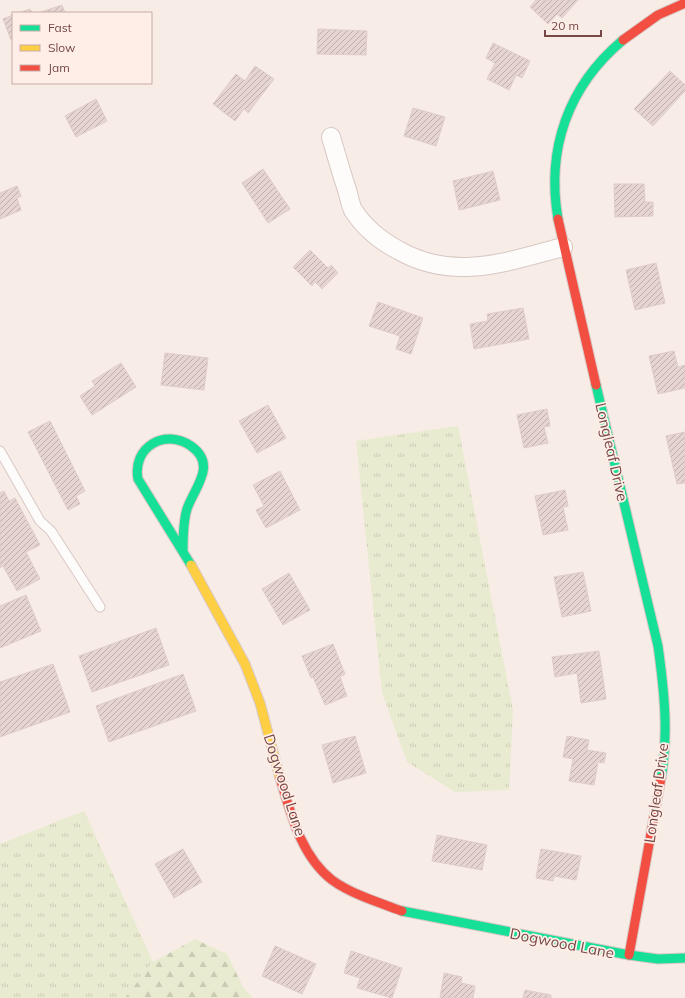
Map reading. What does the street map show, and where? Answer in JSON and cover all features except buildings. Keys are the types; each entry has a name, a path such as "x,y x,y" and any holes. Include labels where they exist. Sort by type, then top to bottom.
{"street":[{"name":"Longleaf Drive","path":"629,956 662,772 664,690 658,646 555,210 554,179 557,149 565,123 580,89 596,64 617,42 638,25 665,10 685,2"},
{"path":"331,137 353,209 369,229 387,244 409,257 431,264 462,268 488,266 563,247"},
{"name":"Dogwood Lane","path":"183,551 183,524 188,507 204,476 203,464 198,451 187,442 176,439 163,439 148,447 139,457 137,470 139,482 183,551 246,664 260,703 275,762 297,832 312,858 332,880 368,899 404,912 629,956 658,959 685,958"}],"lane":[{"path":"0,451 40,521 51,531 100,607"}],"green space":[{"path":"458,426 513,710 509,790 455,792 407,762 382,693 356,441"},
{"path":"84,811 153,962 125,998 0,998 0,844"},
{"path":"195,939 227,954 243,987 253,998 125,998 153,962"}],"traffic: fast":[{"path":"558,219 555,193 555,168 565,120 575,98 588,78 604,58 623,40"},
{"path":"596,385 658,646 665,712 665,745 661,778"},
{"path":"183,551 187,509 202,477 203,461 199,453 191,446 181,441 171,439 161,440 152,444 145,450 140,458 137,468 138,479 191,565"},
{"path":"402,911 629,955 658,959 685,958"}],"traffic: slow":[{"path":"191,565 245,664 260,703 280,778"}],"traffic: jam":[{"path":"623,40 658,15 685,3"},
{"path":"558,219 596,385"},
{"path":"280,778 298,834 312,859 321,870 332,880 348,890 402,911"},
{"path":"629,955 661,778"}]}
